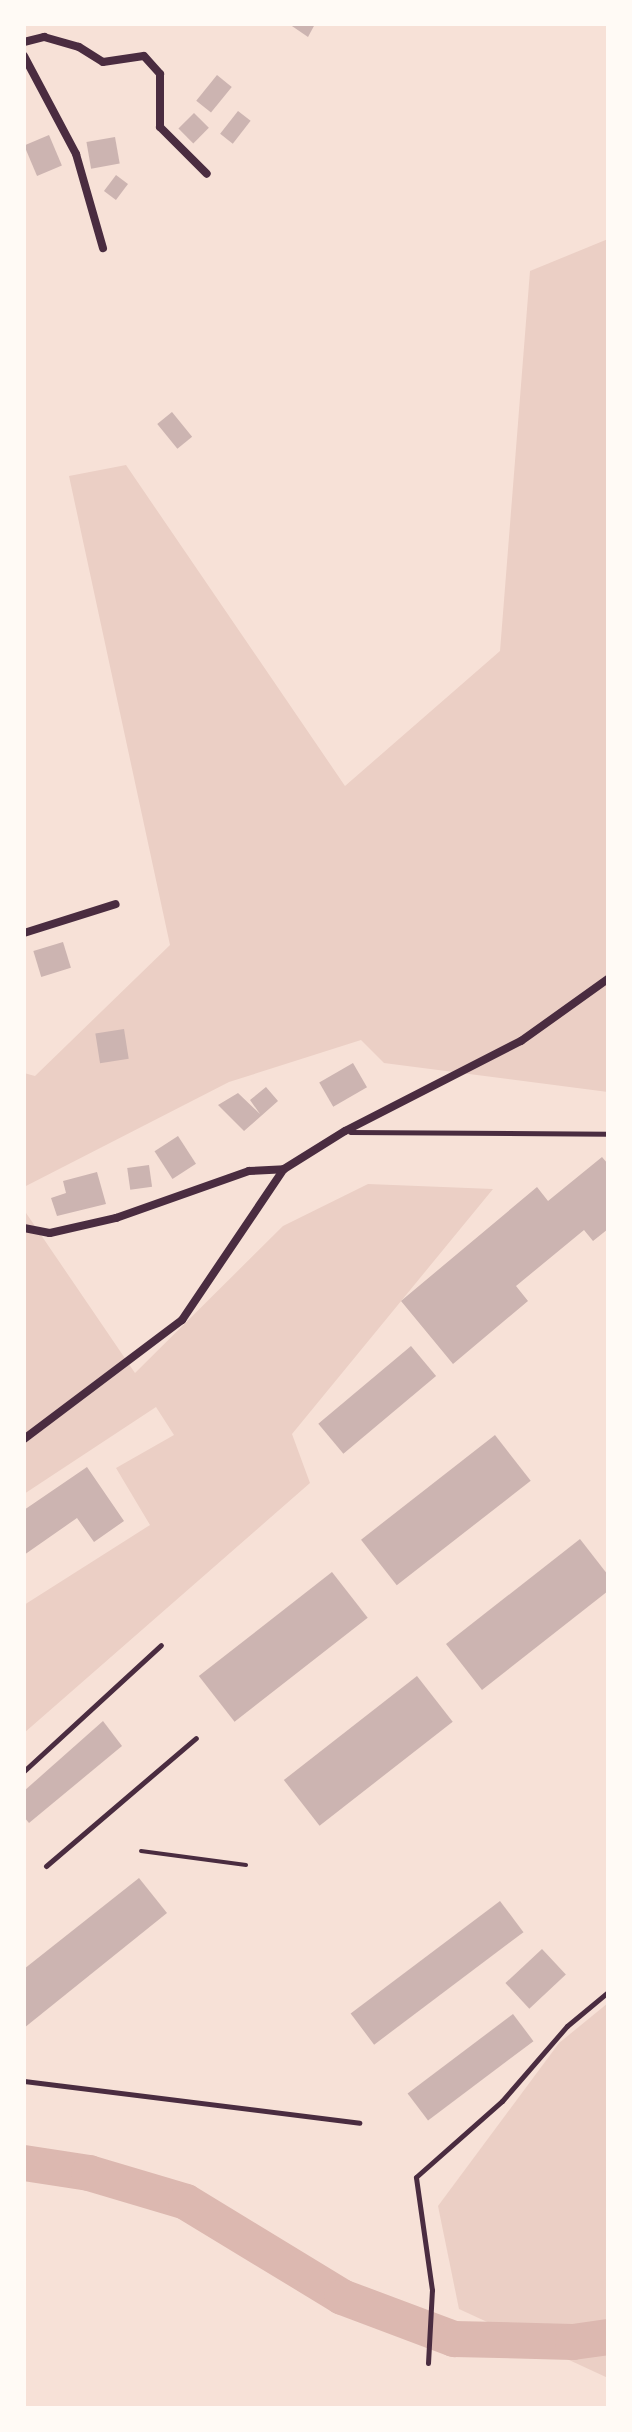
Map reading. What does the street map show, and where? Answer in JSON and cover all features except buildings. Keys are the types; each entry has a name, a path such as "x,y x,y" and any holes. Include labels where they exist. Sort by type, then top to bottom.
{"street":[{"path":"24,42 44,37 79,47 103,62 144,56 160,74 160,127 207,174"},
{"path":"24,56 76,154 103,248"},
{"path":"24,933 116,904"},
{"path":"24,1439 182,1320 284,1169 345,1131 521,1041 608,979"},
{"path":"24,1228 50,1233 116,1218 249,1171 284,1169"}],"lane":[{"path":"345,1131 608,1134"},
{"path":"24,1771 161,1645"},
{"path":"46,1866 196,1738"},
{"path":"428,2363 432,2290 416,2177 502,2101 567,2026 608,1992"},
{"path":"24,2081 359,2123"}],"path":[{"path":"141,1851 246,1865"}],"shaded area":[{"path":"608,239 608,1092 384,1063 361,1040 229,1082 24,1187 24,1073 35,1076 170,945 69,476 126,465 345,786 500,651 530,271"},
{"path":"368,1184 493,1189 292,1434 310,1483 24,1733 24,1605 150,1525 116,1468 174,1435 156,1407 24,1494 24,1210 135,1373 283,1226"},
{"path":"608,2003 608,2378 459,2309 438,2206 559,2043"}],"waterway":[{"path":"24,2163 89,2173 186,2202 342,2297 454,2339 573,2342 608,2337"}]}
